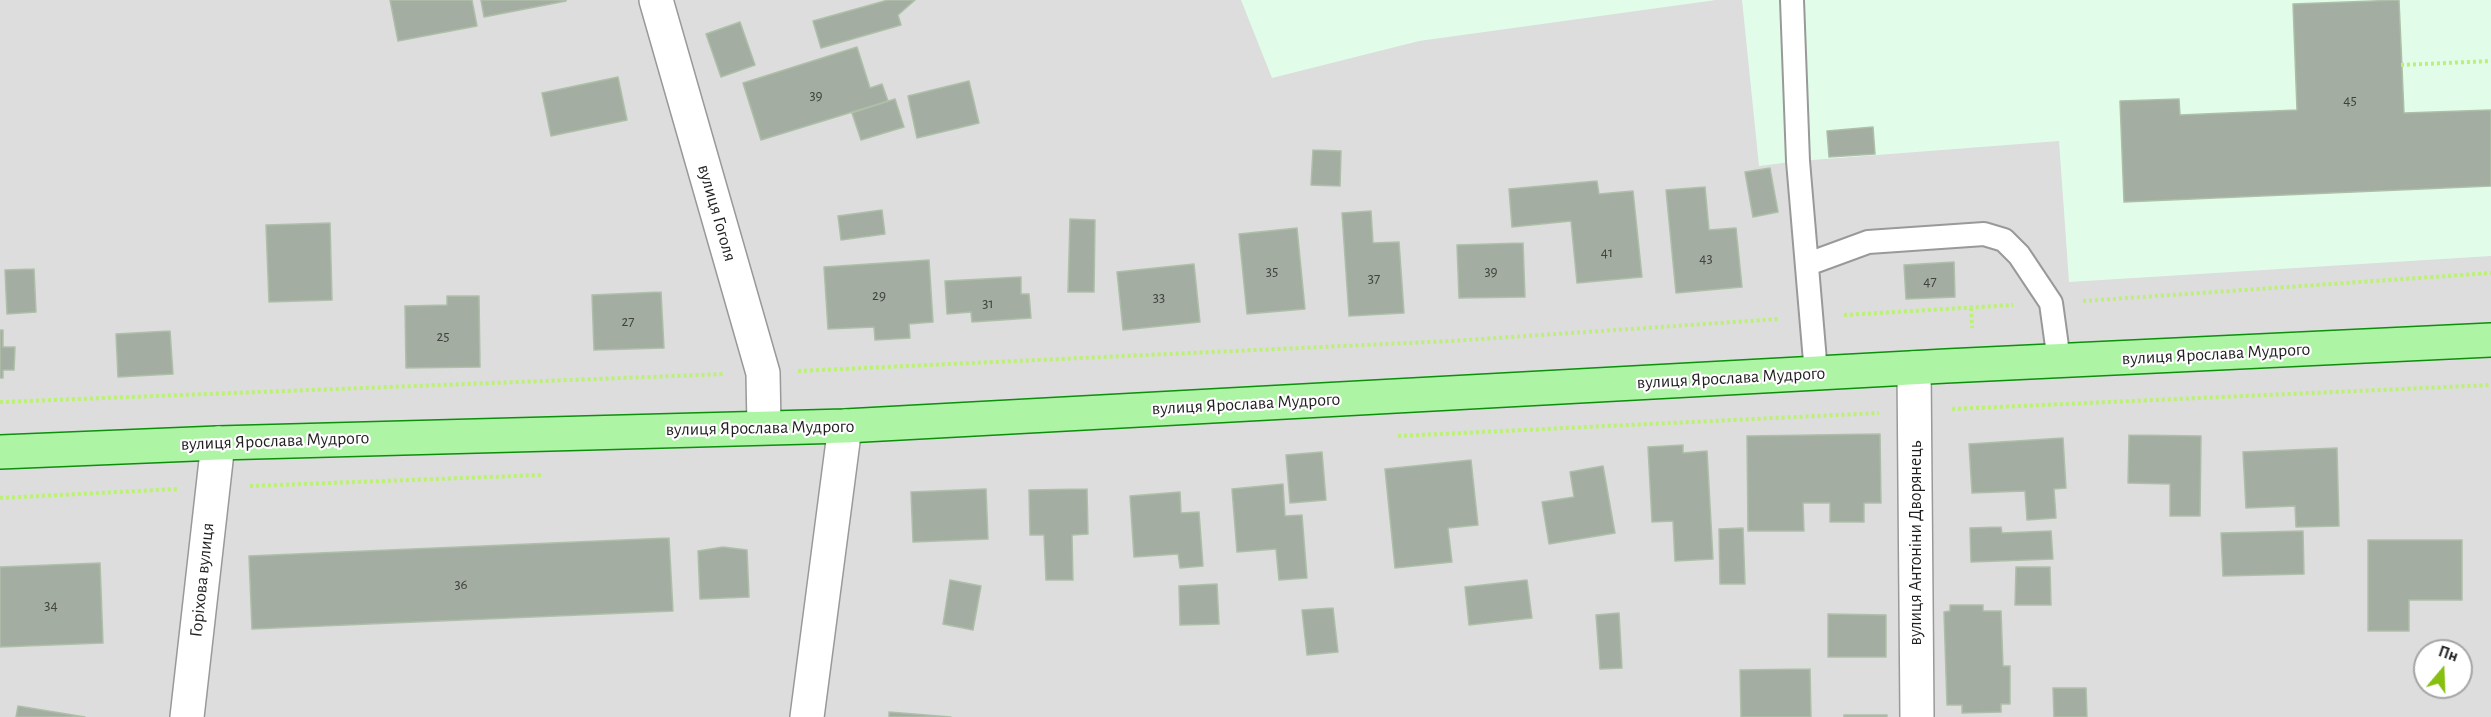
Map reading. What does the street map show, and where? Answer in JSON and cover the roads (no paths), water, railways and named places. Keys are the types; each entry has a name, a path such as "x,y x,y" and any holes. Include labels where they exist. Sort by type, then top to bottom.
{"main road":[{"name":"вулиця Ярослава Мудрого","path":"0,452 218,442 845,426 1816,373 2491,340"}],"street":[{"name":"вулиця Гоголя","path":"656,0 763,373 764,427"},
{"name":"вулиця Антоніни Дворянець","path":"1914,368 1917,717"},
{"path":"807,717 845,426"},
{"name":"Горіхова вулиця","path":"187,717 218,442"}],"lane":[{"path":"1792,0 1798,160 1816,373"},
{"path":"1808,264 1868,242 1984,234 2004,240 2019,255 2051,303 2059,361"}]}
